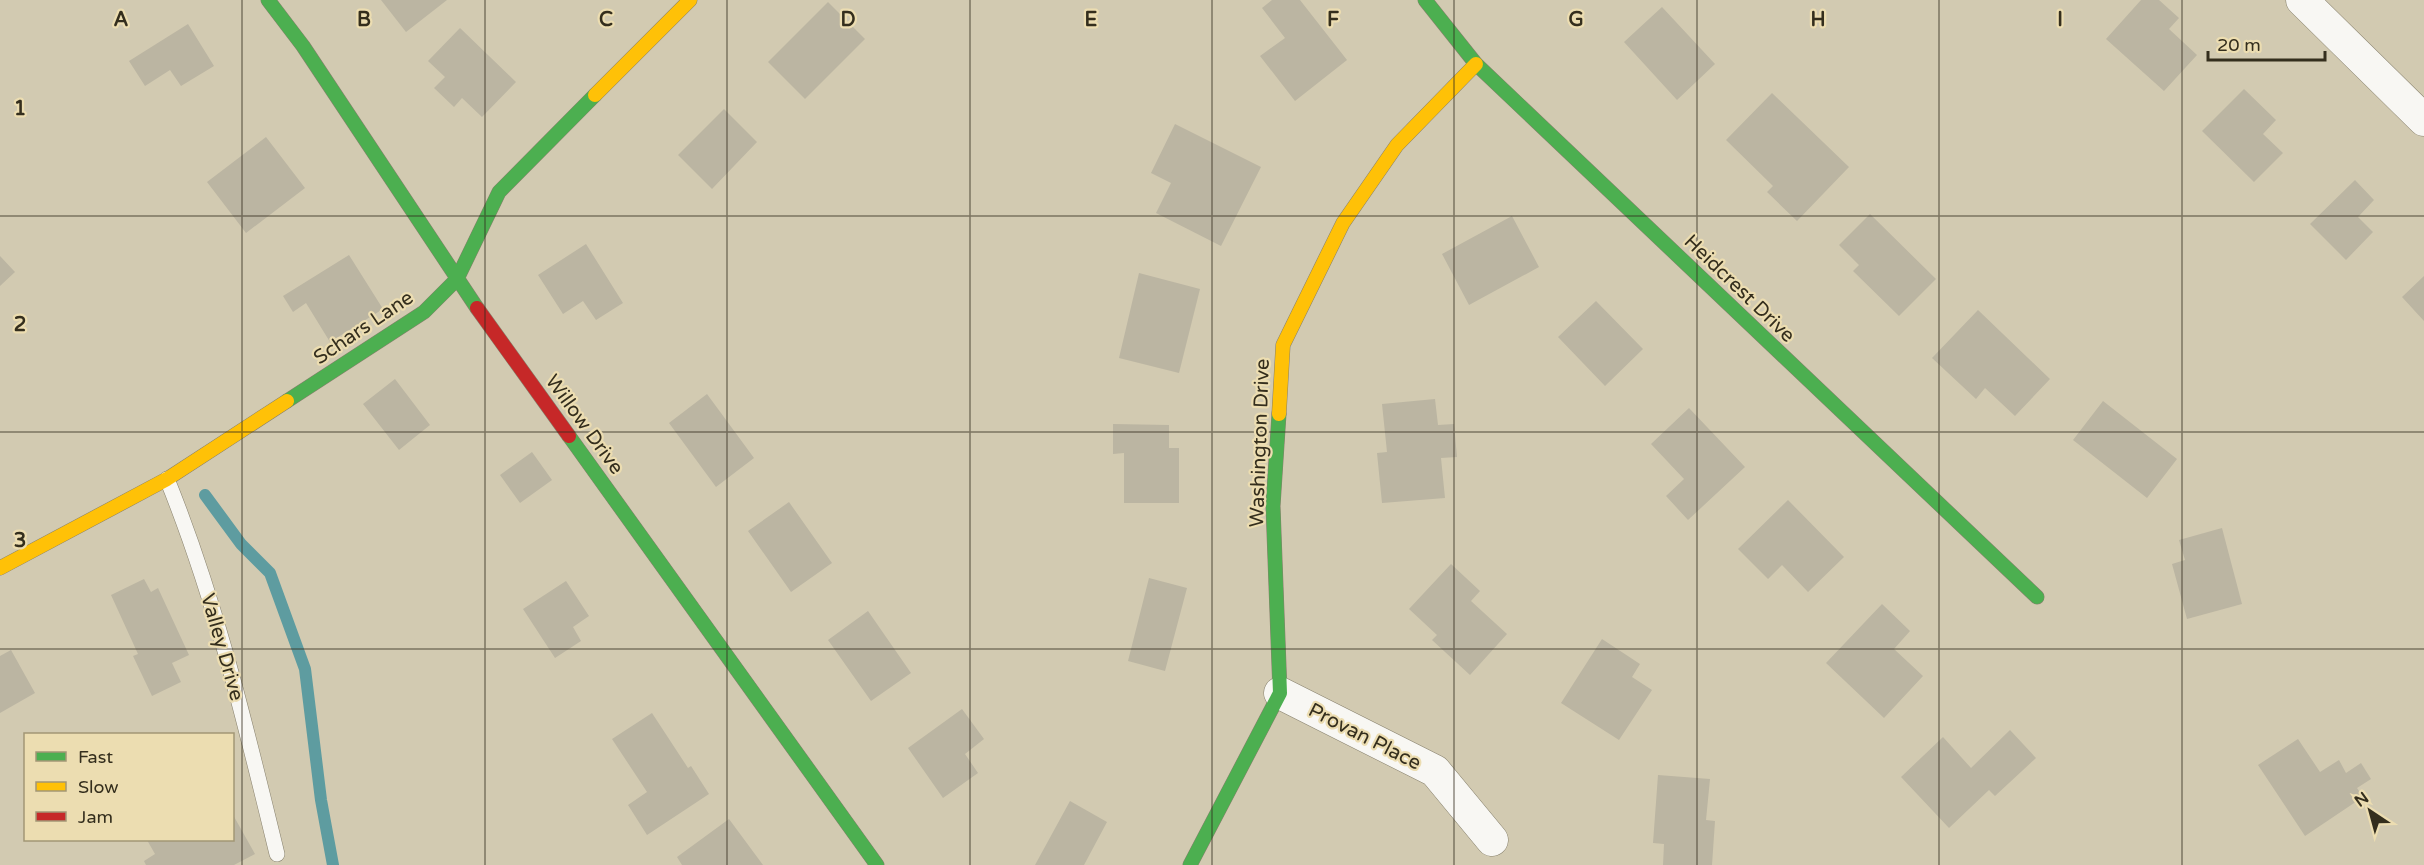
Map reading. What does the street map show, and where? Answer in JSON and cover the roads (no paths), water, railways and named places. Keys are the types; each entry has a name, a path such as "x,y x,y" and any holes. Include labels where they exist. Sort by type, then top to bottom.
{"street":[{"name":"Willow Drive","path":"268,0 303,46 457,279 877,865"},
{"name":"Schars Lane","path":"0,568 167,478 424,312 457,279 499,192 690,0"},
{"name":"Heidcrest Drive","path":"1425,0 1476,64 2037,597"},
{"path":"2302,0 2424,120"},
{"name":"Washington Drive","path":"1190,865 1280,693 1273,506 1283,345 1343,223 1356,203 1397,145 1476,64"},
{"name":"Provan Place","path":"1280,693 1435,771 1492,840"}],"lane":[{"name":"Valley Drive","path":"167,478 193,543 224,645 277,854"}],"waterway":[{"path":"205,495 241,544 270,573 305,669 321,800 333,865"}]}
